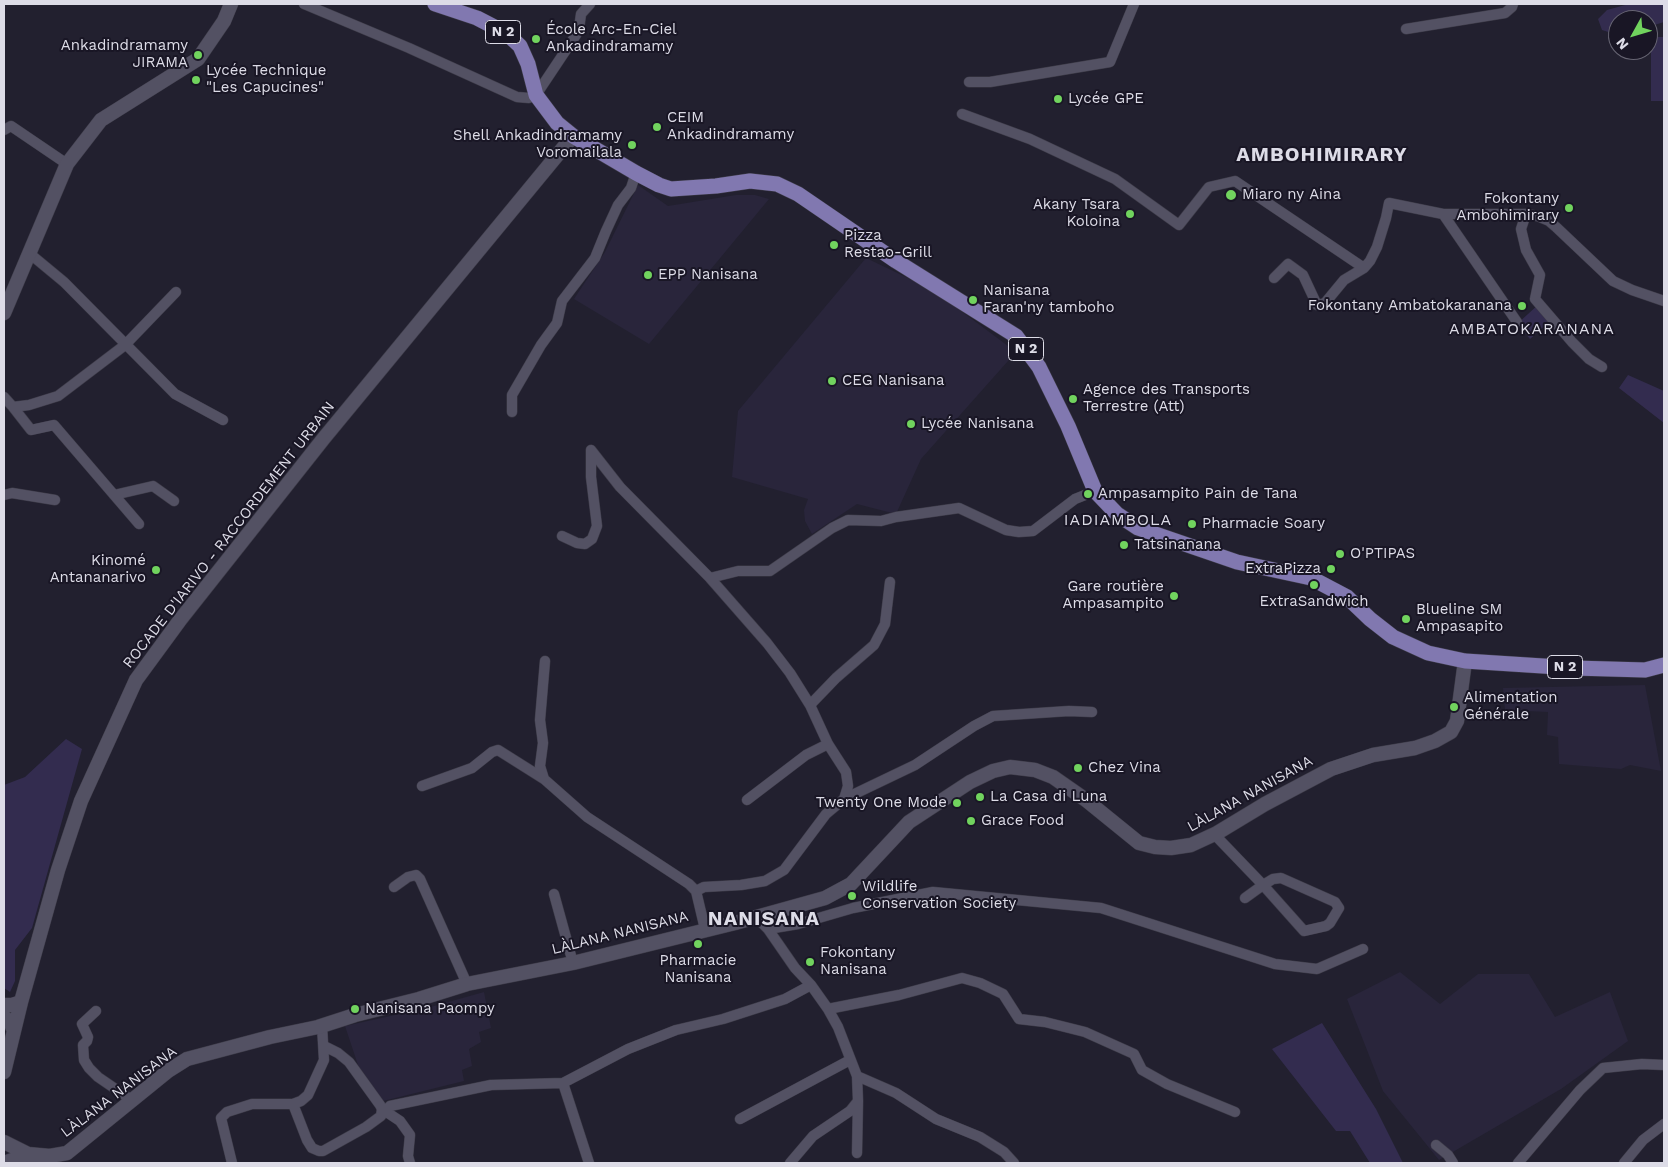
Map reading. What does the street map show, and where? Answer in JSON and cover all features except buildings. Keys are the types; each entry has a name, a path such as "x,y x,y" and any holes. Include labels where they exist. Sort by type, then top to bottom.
{"main road":[{"name":"N 2","path":"435,4 476,18 506,33 520,46 528,64 536,95 557,123 573,136 636,173 671,189 716,186 750,180 777,184 798,194 896,260 1016,336 1043,376 1068,426 1095,491 1117,514 1138,528 1237,562 1312,578 1348,597 1370,619 1393,637 1428,653 1465,661 1574,668 1645,670 1664,665"}],"street":[{"path":"4,313 67,164 101,120 198,59 224,20 231,4"},
{"path":"304,4 409,48 517,97 529,98 536,95 576,35 579,29 580,14 590,4"},
{"path":"969,82 990,82 1110,62 1134,4"},
{"path":"1406,29 1504,12 1512,7 1513,4"},
{"path":"962,114 1030,139 1115,179 1179,224 1209,187 1234,181 1364,268"},
{"path":"4,130 11,126 67,164"},
{"name":"ROCADE D'IARIVO - RACCORDEMENT URBAIN","path":"4,1072 21,1002 58,870 81,801 136,680 180,620 324,438 573,136"},
{"path":"512,412 512,395 541,345 557,323 562,301 595,258 618,205 631,188 636,173"},
{"path":"1274,278 1288,264 1303,275 1317,305 1325,303 1344,280 1364,268 1373,255 1386,218 1389,203 1443,214 1526,214 1550,222 1576,244 1613,282 1664,301"},
{"path":"1443,214 1517,322"},
{"path":"1526,214 1522,229 1526,250 1540,275 1535,299 1572,342 1589,359 1602,367"},
{"path":"29,253 64,282 175,394 223,420"},
{"path":"13,408 58,396 125,345 176,292"},
{"path":"4,397 31,430 54,426 139,524"},
{"path":"562,536 577,543 585,544 592,540 597,526 590,450 620,487 710,578 767,643 790,673 810,705 828,744 846,772 848,786 844,799"},
{"path":"114,495 153,486 174,501"},
{"path":"710,578 738,572 770,571 832,528 848,520 881,521 959,508 1006,530 1019,532 1034,531 1075,499 1095,491"},
{"path":"4,495 12,492 55,500"},
{"path":"810,705 836,678 874,646 885,624 890,582"},
{"path":"544,779 540,766 543,742 540,720 545,661"},
{"name":"LÀLANA NANISANA","path":"4,1163 67,1153 187,1059 270,1037 322,1026 468,984 573,962 825,898 851,884 908,822 970,782 993,771 1010,767 1035,770 1053,777 1086,800 1139,843 1171,848 1191,845 1331,769 1373,755 1415,748 1435,741 1451,732 1457,721 1465,661"},
{"path":"696,891 704,887 741,885 765,881 784,870 826,814 844,799 915,765 974,726 993,716 1069,711 1092,712"},
{"path":"747,800 806,755 828,744"},
{"path":"422,786 472,768 492,752 498,750 544,779 587,817 607,831 680,876 696,891 705,929"},
{"path":"1214,834 1264,884 1304,931 1326,926 1339,908 1335,902 1281,878 1273,879 1264,884 1245,898"},
{"path":"394,888 408,877 416,875 420,879 468,984"},
{"path":"768,929 798,924 852,908 932,892 1101,908 1275,964 1317,969 1363,949"},
{"path":"554,894 573,962"},
{"path":"756,917 768,929 795,968 811,985 838,1027 857,1076 857,1153"},
{"path":"828,1009 899,995 962,978 980,983 1003,994 1019,1019 1045,1022 1085,1032 1134,1054 1142,1070 1167,1084 1235,1112"},
{"path":"410,1163 408,1156 410,1135 400,1121 388,1113 387,1109 390,1106 491,1085 563,1083 620,1053 676,1030 723,1019 785,999 811,985"},
{"path":"4,1005 21,1002"},
{"path":"96,1011 82,1024 88,1037 83,1045 84,1060 98,1077 133,1101"},
{"path":"4,1017 10,1022 14,1031"},
{"path":"232,1163 221,1126 222,1116 227,1112 252,1104 293,1104 308,1095 324,1060 322,1026"},
{"path":"293,1104 306,1140 312,1148 319,1151 323,1151 366,1127 381,1116 380,1105 350,1062 324,1046"},
{"path":"740,1119 850,1060"},
{"path":"1518,1163 1580,1090 1603,1068 1642,1064 1664,1065"},
{"path":"857,1076 896,1093 936,1119 980,1137 1004,1152 1014,1163"},
{"path":"563,1083 589,1163"},
{"path":"790,1163 813,1136 850,1111 858,1101"},
{"path":"1624,1163 1643,1140 1664,1124"},
{"name":"LÀLANA NANISANA","path":"4,1142 28,1159"},
{"path":"1436,1145 1453,1163"}],"shaded area":[{"path":"1629,4 1664,4 1664,22 1658,24 1658,10 1608,10 1608,32 1602,30 1598,19 1607,10"},
{"path":"1658,37 1664,37 1664,101 1651,101 1651,60 1658,60"},
{"name":"EPP Nanisana","path":"638,185 668,206 736,195 755,195 769,199 649,344 574,299 605,252"},
{"name":"CEG Nanisana","path":"866,258 933,290 1016,352 921,459 896,514 857,504 812,534 805,521 804,510 808,499 732,477 738,411"},
{"path":"1539,304 1553,319 1530,339 1517,324"},
{"path":"1628,375 1664,391 1664,423 1619,388"},
{"path":"1645,685 1661,771 1630,765 1621,769 1559,764 1558,737 1547,735 1548,712 1505,710 1503,688"},
{"path":"66,739 82,749 32,928 15,950 15,981 10,992 4,988 4,785 25,777"},
{"path":"1400,972 1440,1004 1478,974 1529,974 1555,1017 1610,992 1628,1041 1561,1089 1439,1160 1383,1091 1347,999"},
{"path":"484,992 491,1028 479,1032 481,1042 469,1049 472,1066 462,1070 464,1081 383,1101 360,1071 345,1026 427,1008"},
{"path":"1322,1023 1376,1109 1403,1163 1370,1163 1350,1131 1336,1131 1272,1049"}],"place":[{"name":"École Arc-En-Ciel Ankadindramamy","path":"536,39"},
{"name":"Ankadindramamy JIRAMA","path":"198,55"},
{"name":"Lycée Technique \"Les Capucines\"","path":"196,80"},
{"name":"Lycée GPE","path":"1058,99"},
{"name":"CEIM Ankadindramamy","path":"657,127"},
{"name":"Shell Ankadindramamy Voromailala","path":"632,145"},
{"name":"Miaro ny Aina","path":"1231,195"},
{"name":"Fokontany Ambohimirary","path":"1569,208"},
{"name":"Akany Tsara Koloina","path":"1130,214"},
{"name":"Pizza Restao-Grill","path":"834,245"},
{"name":"EPP Nanisana","path":"648,275"},
{"name":"Nanisana Faran'ny tamboho","path":"973,300"},
{"name":"Fokontany Ambatokaranana","path":"1522,306"},
{"name":"CEG Nanisana","path":"832,381"},
{"name":"Agence des Transports Terrestre (Att)","path":"1073,399"},
{"name":"Lycée Nanisana","path":"911,424"},
{"name":"Ampasampito Pain de Tana","path":"1088,494"},
{"name":"Pharmacie Soary","path":"1192,524"},
{"name":"Tatsinanana","path":"1124,545"},
{"name":"O'PTIPAS","path":"1340,554"},
{"name":"ExtraPizza","path":"1331,569"},
{"name":"Kinomé Antananarivo","path":"156,570"},
{"name":"ExtraSandwich","path":"1314,585"},
{"name":"Gare routière Ampasampito","path":"1174,596"},
{"name":"Blueline SM Ampasapito","path":"1406,619"},
{"name":"Alimentation Générale","path":"1454,707"},
{"name":"Chez Vina","path":"1078,768"},
{"name":"La Casa di Luna","path":"980,797"},
{"name":"Twenty One Mode","path":"957,803"},
{"name":"Grace Food","path":"971,821"},
{"name":"Wildlife Conservation Society","path":"852,896"},
{"name":"Pharmacie Nanisana","path":"698,944"},
{"name":"Fokontany Nanisana","path":"810,962"},
{"name":"Nanisana Paompy","path":"355,1009"}],"district":[{"name":"AMBOHIMIRARY","path":"1322,155"},
{"name":"AMBATOKARANANA","path":"1532,329"},
{"name":"IADIAMBOLA","path":"1118,520"},
{"name":"NANISANA","path":"764,919"}]}
